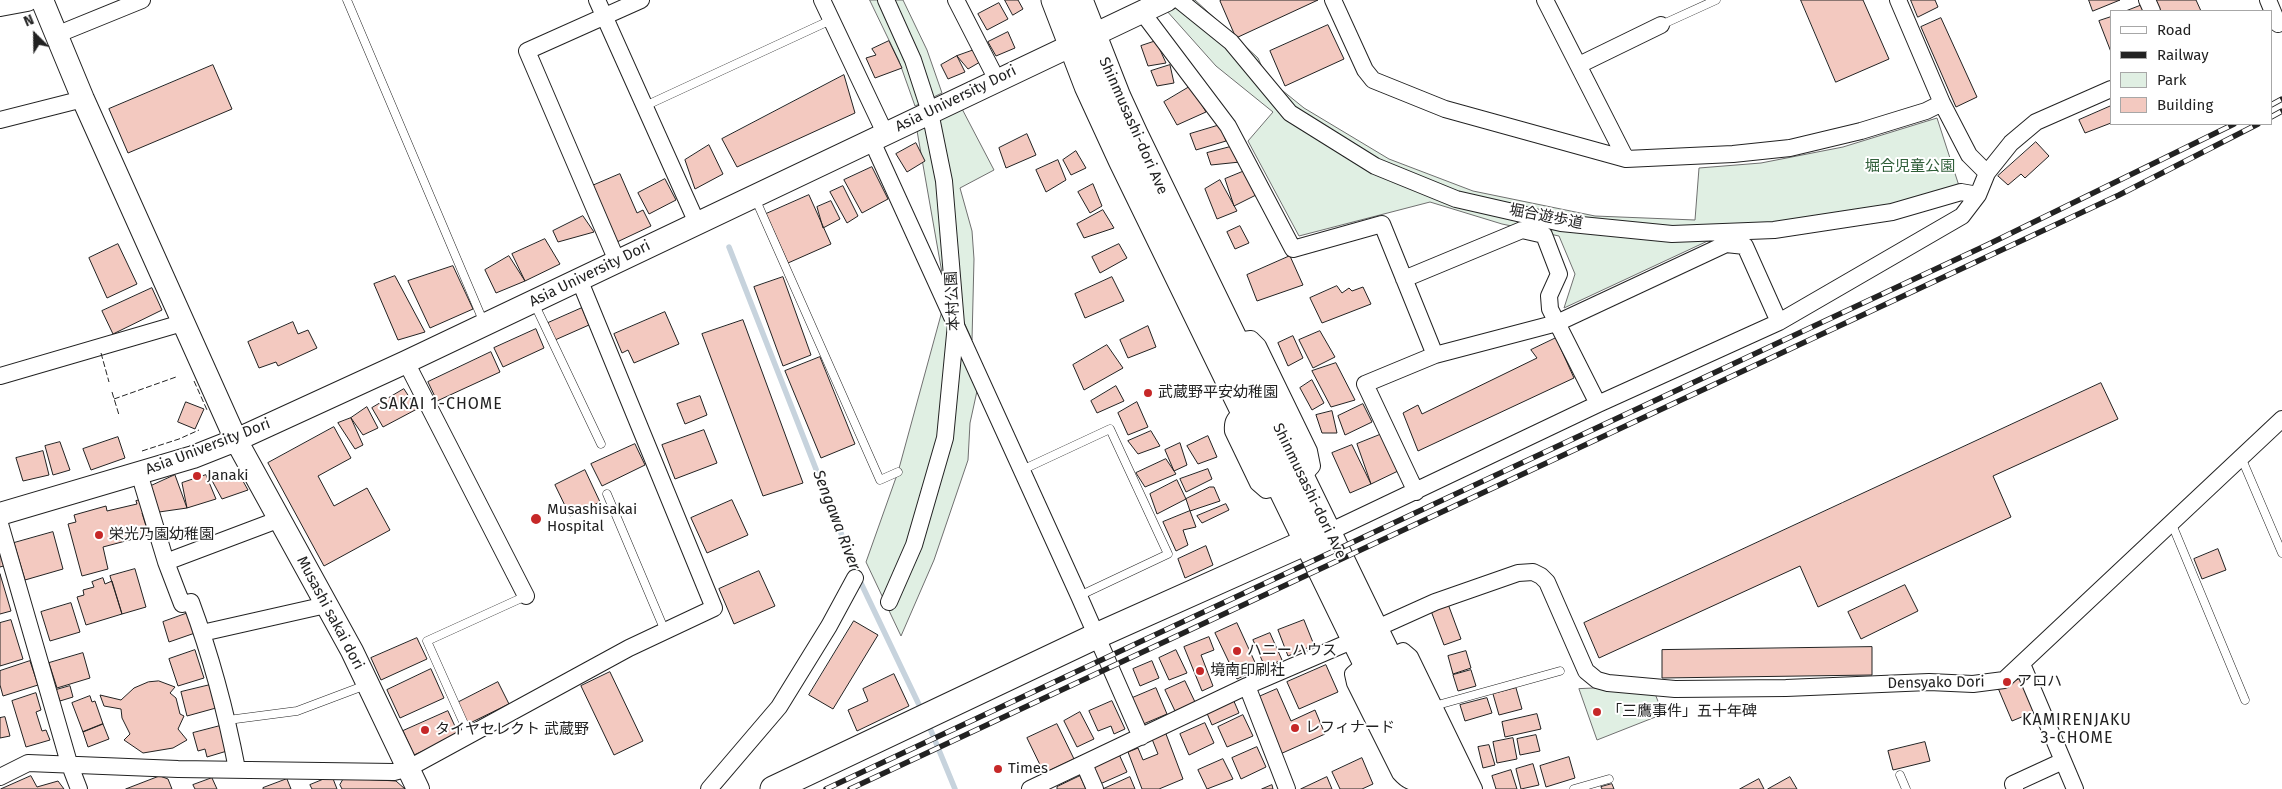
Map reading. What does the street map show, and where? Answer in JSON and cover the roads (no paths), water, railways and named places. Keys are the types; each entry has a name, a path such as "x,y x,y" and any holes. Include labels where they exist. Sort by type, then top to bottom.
{"main road":[{"name":"Shinmusashi-dori Ave","path":"1054,0 1118,97 1329,532 1365,634"},
{"name":"Shinmusashi-dori Ave","path":"1080,0 1082,40 1121,160 1306,542 1365,634 1378,660 1454,789"},
{"path":"773,789 1096,636 1329,532"},
{"name":"Shinmusashi-dori Ave","path":"1378,660 1425,784"}],"street":[{"path":"0,5 27,0"},
{"name":"Musashi sakai dori","path":"42,0 83,99 236,440 368,685 418,789"},
{"path":"56,35 142,0"},
{"path":"597,0 697,223"},
{"path":"617,261 527,51 641,0"},
{"path":"822,0 956,324 1141,737"},
{"name":"本村公園","path":"886,0 913,60 930,112 944,181 956,324 945,438 914,545 889,602"},
{"path":"956,0 996,80"},
{"name":"Asia University Dori","path":"0,514 139,473 236,440 485,325 878,136 1167,0"},
{"name":"堀合遊歩道","path":"1179,0 1231,42 1290,113 1375,166 1456,199 1561,223 1672,234 1774,230 1892,212 1962,192 1978,195"},
{"path":"1333,0 1365,70 1373,80 1445,109 1626,159 1733,154 1790,148 1861,131 1926,111 1942,103"},
{"path":"1545,0 1626,159"},
{"path":"1898,0 1942,103 1968,155 1986,174"},
{"path":"2272,11 2277,25"},
{"path":"1142,12 1228,126 1293,248 1382,224 1435,355"},
{"path":"1579,65 1661,25"},
{"path":"1329,532 1598,404 1779,322 1962,216 1978,195 1986,174 2011,143 2036,122 2110,89"},
{"path":"0,120 83,99"},
{"path":"1404,279 1522,230 1544,235 1558,274 1550,296 1550,309 1598,404"},
{"path":"1416,492 1365,384 1435,355 1557,323 1726,244 1745,246 1779,322"},
{"path":"0,777 28,763 68,763 178,769 394,772 408,768 629,648 714,608 579,279"},
{"path":"0,376 182,323"},
{"path":"406,362 526,596"},
{"name":"Densyako Dori","path":"1365,634 1435,602 1472,588 1518,573 1533,572 1547,582 1586,670 1597,680 1608,683 1675,689 1786,688 1930,682 1973,684 2004,680 2282,419"},
{"path":"139,473 166,562 182,604 191,602 202,633 228,720 237,769"},
{"path":"166,562 280,519"},
{"path":"0,524 68,763 79,789"},
{"path":"709,789 779,707 829,626 855,578"},
{"path":"202,633 326,605"},
{"path":"1030,789 1247,686 1365,634"},
{"path":"1378,660 1403,651 1407,653 1474,789"},
{"path":"2022,664 2075,789"},
{"path":"1247,686 1287,789"},
{"path":"2015,789 2013,784 2063,761"},
{"path":"1084,764 1095,789"}],"lane":[{"path":"347,0 485,325"},
{"path":"1661,25 1716,0"},
{"path":"645,106 831,20"},
{"path":"754,196 880,480 898,472"},
{"path":"534,301 601,444"},
{"path":"1022,470 1110,429 1168,554 1079,596"},
{"path":"2241,456 2282,553"},
{"path":"607,494 665,631"},
{"path":"2171,522 2245,700"},
{"path":"469,735 427,641 526,596"},
{"path":"1434,706 1560,671"},
{"path":"228,720 297,711 368,685"},
{"path":"1900,774 1906,789"},
{"path":"1574,789 1609,778"}],"waterway":[{"name":"Sengawa River","path":"729,247 859,579 922,711"},
{"name":"Sengawa River","path":"927,721 955,789"}],"railway":[{"path":"2272,104 2282,99"},
{"path":"2272,116 2282,111"},
{"path":"826,789 1989,244 2232,125"},
{"path":"850,789 2119,195 2256,125"}],"place":[{"name":"武蔵野平安幼稚園","path":"1148,393"},
{"name":"Janaki","path":"197,476"},
{"name":"Musashisakai Hospital","path":"536,519"},
{"name":"栄光乃園幼稚園","path":"99,535"},
{"name":"ハニーハウス","path":"1237,651"},
{"name":"境南印刷社","path":"1200,671"},
{"name":"アロハ","path":"2007,682"},
{"name":"「三鷹事件」五十年碑","path":"1597,712"},
{"name":"レフィナード","path":"1295,728"},
{"name":"タイヤセレクト 武蔵野","path":"425,730"},
{"name":"Times","path":"998,769"}],"district":[{"name":"SAKAI 1-CHOME","path":"441,405"},
{"name":"KAMIRENJAKU 3-CHOME","path":"2077,730"}],"park label":[{"name":"堀合児童公園","path":"1910,167"}]}
